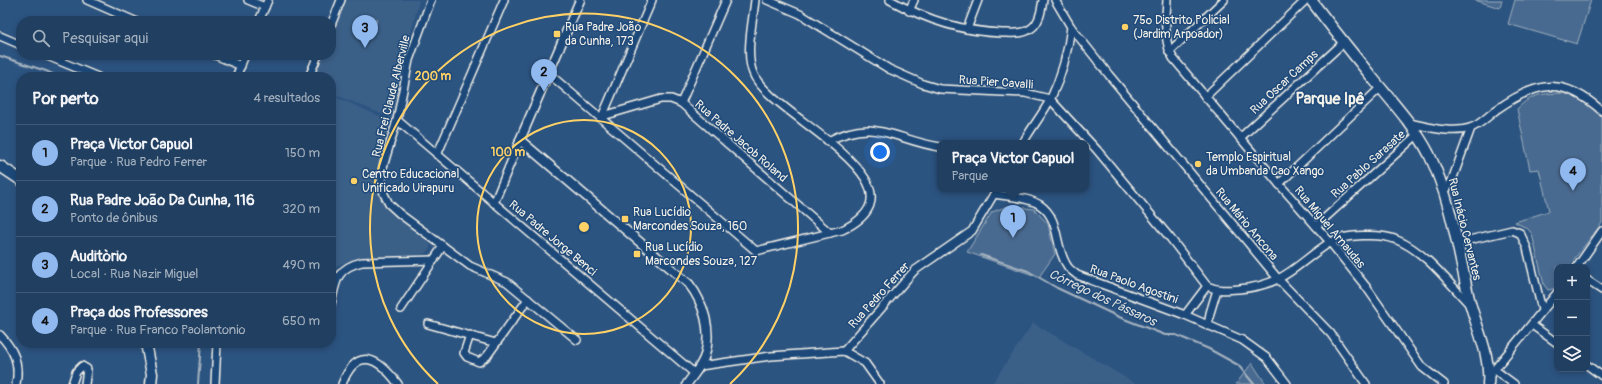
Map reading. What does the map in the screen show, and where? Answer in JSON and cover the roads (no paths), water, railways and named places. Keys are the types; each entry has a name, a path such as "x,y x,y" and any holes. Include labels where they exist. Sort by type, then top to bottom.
{"main road":[{"name":"Rua Inácio Cervantes","path":"1311,0 1343,43 1410,123 1418,134 1428,153 1445,191 1471,306 1484,344 1491,377"},
{"path":"0,166 16,176"},
{"path":"147,348 152,374 151,384"}],"street":[{"path":"87,0 124,16"},
{"path":"248,0 265,8"},
{"path":"261,16 268,0"},
{"path":"335,16 341,0"},
{"name":"Rua Frei Claude Alberville","path":"431,0 410,60 397,120 381,182 384,194 389,204 400,214 470,266 507,282 577,340"},
{"path":"437,156 504,0"},
{"path":"494,203 580,0"},
{"path":"602,117 652,0"},
{"path":"681,102 726,0"},
{"path":"548,73 602,117 756,251 830,234 855,224 864,216 870,208 873,194 869,184 859,170 828,141 773,97 758,82 752,73 750,61 755,0"},
{"name":"Rua Pier Cavalli","path":"767,0 800,14 889,69 923,84 940,89 1025,93 1050,99"},
{"path":"890,0 938,22 985,33 1016,33 1027,31 1034,26 1039,19 1043,0"},
{"path":"909,10 914,0"},
{"path":"967,29 978,0"},
{"name":"Rua Mário Ancona","path":"1055,0 1071,27 1279,280 1331,334 1366,384"},
{"path":"1167,0 1166,35 1169,52"},
{"path":"1169,52 1224,0"},
{"path":"1205,97 1306,0"},
{"path":"1025,140 1050,99 1062,74 1068,51 1071,27"},
{"path":"0,36 16,43"},
{"name":"Rua Oscar Camps","path":"1240,138 1343,43"},
{"name":"Rua Miguel Arnaudas","path":"1169,52 1205,97 1330,242 1367,288 1422,367 1444,384"},
{"path":"57,60 86,72"},
{"path":"227,60 241,66"},
{"path":"238,72 243,60"},
{"path":"311,72 316,60"},
{"path":"1410,123 1442,130 1471,128 1509,101 1542,87 1557,86 1571,89 1586,97 1602,111"},
{"path":"1279,184 1380,88"},
{"name":"Rua Padre Jacob Roland","path":"602,117 661,99 681,102 830,234"},
{"path":"1050,99 1088,140"},
{"name":"Rua Padre Jorge Benci","path":"397,120 437,156 694,373"},
{"path":"1445,191 1451,183 1471,128"},
{"path":"828,141 850,131 862,129 876,130 937,145"},
{"name":"Rua Pablo Sarasate","path":"1316,226 1418,134"},
{"path":"520,140 690,284 698,294 706,326 707,343 705,356 700,366 687,384"},
{"path":"1089,141 1171,239 1206,286 1217,290 1251,288 1279,280 1330,242 1370,235 1396,239 1421,255 1471,306"},
{"name":"Rua Paolo Agostini","path":"996,192 1029,201 1039,205 1048,212 1056,230 1063,258 1068,268 1077,275 1185,315 1242,340 1253,346 1267,358 1287,384"},
{"name":"Rua Pedro Ferrer","path":"844,351 914,271 972,231 996,192"},
{"path":"1456,243 1512,230 1520,233 1527,248 1542,310"},
{"path":"1579,264 1602,231"},
{"path":"401,308 443,246"},
{"path":"336,285 341,272 352,264 362,262 434,260"},
{"path":"1590,282 1602,290"},
{"path":"1185,315 1206,286"},
{"path":"1208,326 1217,290"},
{"path":"1514,384 1491,377 1554,296"},
{"path":"470,335 464,353 475,361 484,360 528,299"},
{"path":"428,324 496,343"},
{"path":"1532,324 1554,341"},
{"path":"0,335 10,345 16,358 18,372 16,384"},
{"path":"215,384 217,348"},
{"path":"700,366 771,356 844,351 865,363 880,384"},
{"path":"342,384 352,364 357,361 366,360 375,362 383,367 398,384"},
{"path":"72,384 76,372 82,366 87,369 85,384"},
{"path":"1590,367 1602,376"}],"waterway":[{"path":"0,56 48,72"},
{"name":"Córrego dos Pássaros","path":"981,255 1028,271 1057,288 1119,317 1165,335 1176,335 1209,349 1238,365 1254,384"},
{"path":"198,384 201,348"}],"place":[{"name":"75º Distrito Policial (Jardim Arpoador)","path":"1125,27"},
{"name":"Rua Padre João da Cunha, 173","path":"557,34"},
{"name":"Auditòrio","path":"365,48"},
{"name":"Rua Padre João Da Cunha, 116","path":"544,92"},
{"name":"Templo Espiritual da Umbanda Cao Xango","path":"1198,164"},
{"name":"Centro Educacional Unificado Uirapuru","path":"354,181"},
{"name":"Praça dos Professores","path":"1573,191"},
{"name":"Rua Lucídio Marcondes Souza, 160","path":"625,219"},
{"name":"Praça Victor Capuol","path":"1013,238"},
{"name":"Rua Lucídio Marcondes Souza, 127","path":"637,254"}],"district":[{"name":"Parque Ipê","path":"1330,98"}]}
